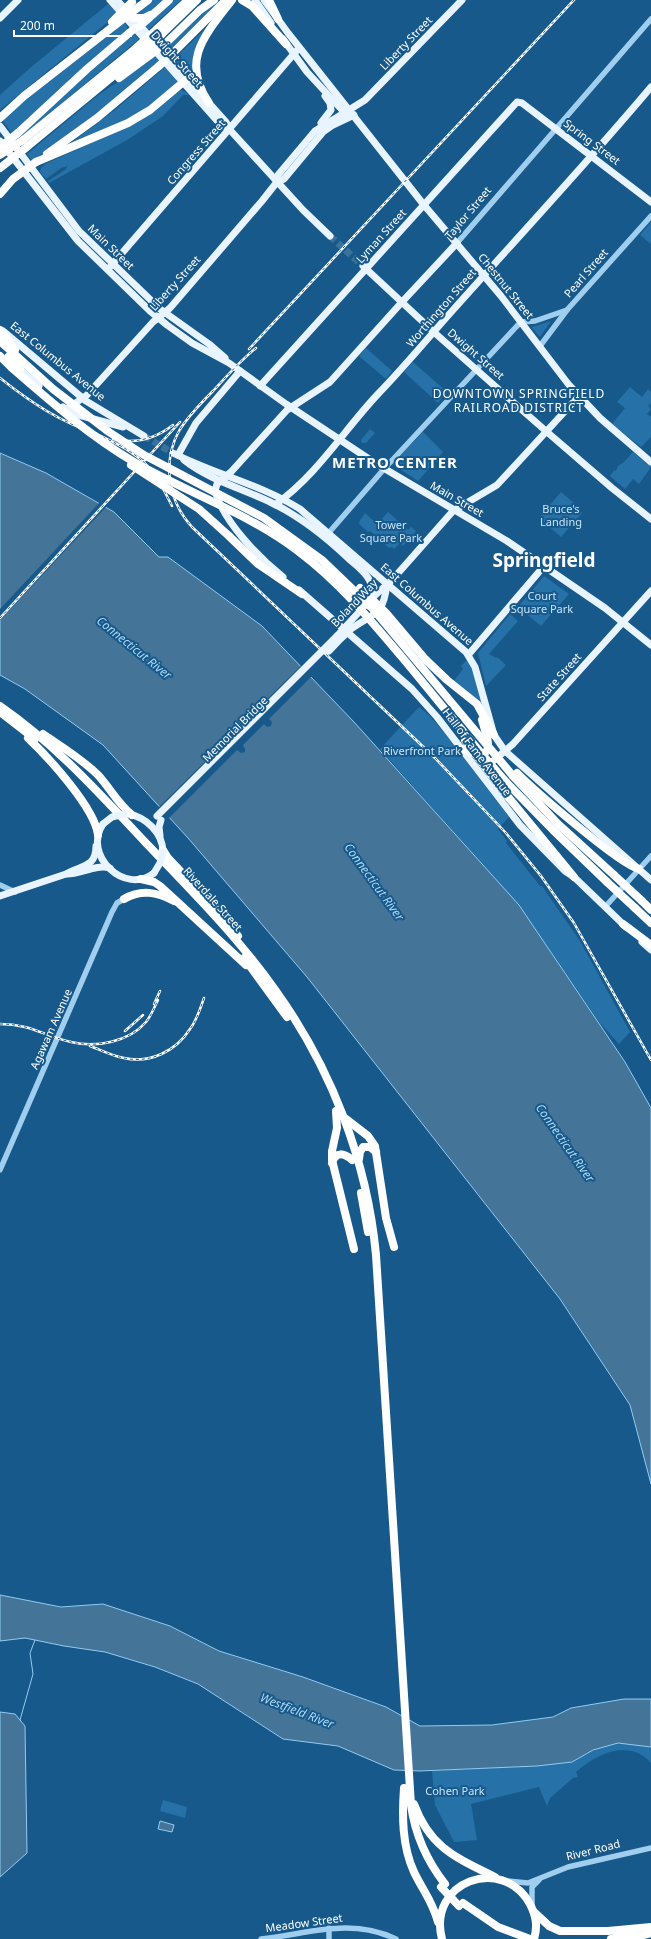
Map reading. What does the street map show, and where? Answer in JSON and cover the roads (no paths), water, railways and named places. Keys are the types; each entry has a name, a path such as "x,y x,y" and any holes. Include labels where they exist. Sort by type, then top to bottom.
{"highway":[{"path":"0,118 113,24 148,0"},
{"path":"0,147 18,133 87,69 169,0"},
{"path":"160,31 188,0"},
{"path":"0,155 26,143 88,97 160,31 198,0"},
{"path":"88,97 109,85 165,44 200,10 214,0"},
{"path":"0,194 13,179 97,118 160,66 227,0"},
{"path":"209,103 202,93 196,79 196,56 203,39 232,0"},
{"path":"242,0 252,6 286,44"},
{"path":"269,0 278,19"},
{"path":"113,24 133,1"},
{"path":"133,18 144,18 154,13"},
{"path":"0,168 26,143 138,51"},
{"path":"36,162 128,123 150,110 185,81"},
{"path":"0,329 14,347 17,357"},
{"path":"0,342 80,411 120,440 157,462 264,518 341,571 377,604 426,660 443,677 477,704 494,735"},
{"path":"0,351 54,398 105,437 191,490"},
{"path":"0,356 55,404 139,470 203,511 258,564 302,594"},
{"path":"100,439 135,462 272,533 326,575 364,612 446,710 470,749 509,780 642,900 651,910"},
{"path":"312,551 363,599 472,729 509,780 574,877"},
{"path":"462,749 480,754 485,752 489,746 489,739 477,704"},
{"name":"Riverdale Street","path":"0,706 10,716 61,755 86,780 180,878 285,1003 313,1051 351,1145"},
{"name":"Riverdale Street","path":"0,712 10,716"},
{"path":"10,716 86,764 105,783 121,805 132,815"},
{"path":"10,716 68,781 94,820 98,835"},
{"path":"509,780 604,846 627,864 639,869"},
{"path":"509,780 552,830 651,923"},
{"path":"163,851 230,925 265,980"},
{"path":"141,879 157,883 265,980"},
{"path":"124,899 136,893 150,892 162,895 184,908"},
{"path":"623,924 651,945"},
{"path":"339,1113 370,1138 376,1152 386,1218 394,1247"},
{"path":"339,1113 332,1151 332,1163 354,1249"},
{"path":"351,1145 352,1160 366,1216 372,1261 400,1685"},
{"path":"351,1145 359,1166 370,1208 376,1255 406,1788 403,1820 407,1853 416,1876 432,1903 442,1939"},
{"path":"359,1166 359,1154 362,1148 368,1146 376,1152"},
{"path":"332,1163 335,1156 339,1154 345,1154 352,1160"},
{"path":"406,1788 419,1816 441,1845 466,1864 503,1881 521,1892 533,1910 549,1926 560,1931 608,1931 651,1927"},
{"path":"406,1788 418,1835 430,1863 443,1886 461,1905 517,1938 530,1939"},
{"path":"440,1928 442,1908 448,1897 456,1889 468,1882 480,1878 503,1881"},
{"path":"533,1910 537,1926 534,1939"},
{"path":"611,1939 651,1927"},
{"path":"628,1939 651,1933"},
{"path":"646,1939 651,1937"}],"main road":[{"path":"0,18 18,0"},
{"name":"Dwight Street","path":"110,0 138,27 222,126 230,130"},
{"name":"Dwight Street","path":"117,0 133,18 138,27"},
{"name":"Chestnut Street","path":"255,0 307,72 350,113"},
{"name":"Chestnut Street","path":"264,0 350,113 484,275 580,396 600,418 651,462"},
{"name":"Liberty Street","path":"277,182 284,179 322,132 350,113 365,100 462,0"},
{"name":"Congress Street","path":"107,270 300,48"},
{"path":"307,72 328,100 331,107 329,114 315,131"},
{"name":"Dwight Street","path":"185,81 209,103 226,122 230,130 277,182 330,236"},
{"name":"Worthington Street","path":"276,504 284,499 305,479 484,275 591,157 651,87"},
{"name":"Spring Street","path":"518,102 556,129 651,202"},
{"name":"Lyman Street","path":"260,386 364,267 424,204 514,104 518,102"},
{"name":"Liberty Street","path":"66,409 87,394 164,312 277,182 280,173 315,131 327,122 350,113"},
{"name":"Main Street","path":"0,126 74,226 164,312 212,346 228,363"},
{"name":"Main Street","path":"0,141 72,234 107,270 158,318 190,341 240,371 339,440 384,469 453,511 494,533 544,566 622,622 651,645"},
{"name":"Taylor Street","path":"224,478 286,411 330,382 456,243"},
{"name":"Dwight Street","path":"364,267 434,332 547,432 612,488 651,519"},
{"name":"East Columbus Avenue","path":"0,329 82,397 97,408 144,436 120,426 80,415 66,409"},
{"path":"0,342 5,337 11,337"},
{"path":"0,351 66,409"},
{"name":"East Columbus Avenue","path":"240,371 196,423 175,454 276,504 327,535 469,654 475,667 494,735 505,751 520,767 651,880"},
{"name":"Boland Way","path":"339,638 371,599 387,584 453,511 497,485 580,396"},
{"name":"East Columbus Avenue","path":"224,478 284,499 303,511 367,575 372,586 371,599"},
{"name":"Hall of Fame Avenue","path":"224,478 217,484 215,491 224,513 271,567 408,684 462,749 530,836 565,871 574,877 651,950"},
{"path":"469,654 544,566"},
{"name":"Boland Way","path":"346,631 377,613 385,601 387,584"},
{"name":"State Street","path":"479,772 505,751 558,695 651,591"},
{"name":"Memorial Bridge","path":"159,818 339,638"},
{"path":"132,815 154,829 161,840"},
{"path":"0,896 66,874 92,862 96,855 96,846 98,835 104,824 112,817 132,815 159,818 159,829 163,851 160,863 154,873 141,879 127,879 112,869 103,860 96,846"},
{"path":"66,874 76,874 100,867 112,869"}],"street":[{"name":"Taylor Street","path":"456,243 651,20"},
{"name":"Pearl Street","path":"540,346 567,310 651,216"},
{"path":"327,535 384,469 521,322 535,321 567,310"},
{"path":"605,907 651,856"},
{"path":"0,885 15,892"},
{"name":"Agawam Avenue","path":"0,1170 112,912 118,903 124,899"},
{"name":"River Road","path":"503,1881 525,1883 568,1867 651,1848"},
{"path":"533,1910 532,1887 542,1877"},
{"name":"Meadow Street","path":"261,1939 329,1928 346,1927 366,1929 396,1939"},
{"path":"329,1928 329,1939"}],"water":[{"name":"Connecticut River","path":"0,453 46,473 114,512 159,557 168,557 262,626 354,722 519,905 625,1062 651,1108 651,1484 630,1405 560,1299 307,977 188,838 103,745 25,689 0,675"},
{"name":"Westfield River","path":"0,1595 61,1607 103,1604 170,1626 219,1651 303,1677 386,1707 420,1726 492,1725 553,1717 571,1708 624,1699 651,1699 651,1747 618,1743 593,1750 572,1762 537,1766 420,1771 394,1770 338,1746 283,1739 198,1684 155,1667 105,1652 25,1638 0,1641"},
{"path":"0,1712 15,1714 25,1726 27,1853 0,1877"},
{"path":"160,1821 174,1825 172,1832 158,1829"}],"waterway":[{"path":"20,1720 33,1674 30,1653 35,1640"}],"tunnel":[{"path":"330,236 362,265"},
{"path":"144,436 173,453"}],"railway":[{"path":"249,349 574,0"},
{"path":"256,348 239,363 199,405 179,431 170,455 169,468 170,481 177,505 192,527 435,758 506,833 541,876 574,923 651,1060"},
{"path":"0,378 23,395 70,424 97,434"},
{"path":"0,618 180,422"},
{"path":"113,439 129,441 144,439 159,434 173,425"},
{"path":"92,432 119,445 137,456 157,478 172,506"},
{"path":"154,1004 160,991"},
{"path":"90,1046 124,1058 143,1059 162,1054 177,1044 184,1037 195,1022 204,998"},
{"path":"0,1024 29,1028 61,1040 81,1044 101,1044 121,1039 139,1029 148,1020 158,1000"},
{"path":"125,1031 143,1015"}],"district":[{"name":"DOWNTOWN SPRINGFIELD RAILROAD DISTRICT","path":"519,401"},
{"name":"METRO CENTER","path":"395,463"},
{"name":"Springfield","path":"544,560"}],"park label":[{"name":"Bruce's Landing","path":"561,515"},
{"name":"Tower Square Park","path":"391,531"},
{"name":"Court Square Park","path":"542,602"},
{"name":"Riverfront Park","path":"422,751"},
{"name":"Cohen Park","path":"455,1791"}]}
